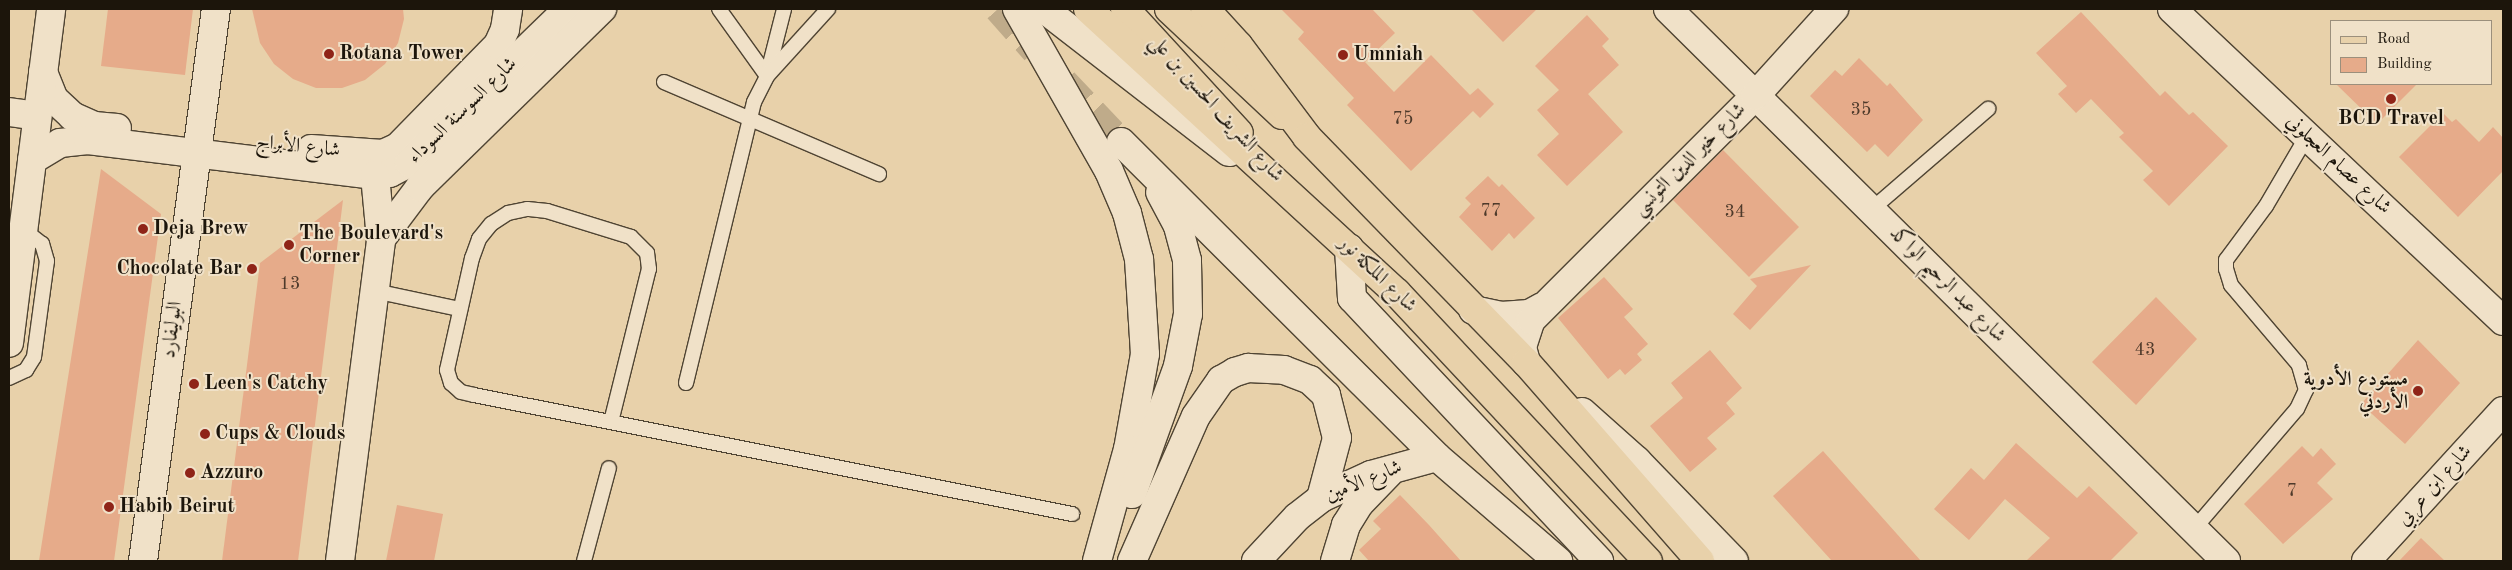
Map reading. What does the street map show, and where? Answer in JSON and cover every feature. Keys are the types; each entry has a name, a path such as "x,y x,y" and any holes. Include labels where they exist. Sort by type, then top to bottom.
{"main road":[{"name":"شارع الملكة نور","path":"1088,9 1349,248 1475,373 1648,561"},
{"name":"شارع الشريف الحسين بن علي","path":"1126,9 1311,212"},
{"name":"شارع الشريف الحسين بن علي","path":"1169,9 1308,137"},
{"path":"1204,9 1238,45 1308,137 1473,310 1526,362 1700,561"}],"street":[{"path":"9,343 51,9"},
{"name":"البوليفارد","path":"143,561 216,9"},
{"name":"شارع الأبراج","path":"32,160 60,143 75,140 198,144 383,154 398,148 498,45 505,29 508,9"},
{"name":"شارع السوسنة السوداء","path":"375,175 397,171 410,163 568,9"},
{"name":"شارع السوسنة السوداء","path":"381,239 420,187 602,9"},
{"path":"1017,9 1109,171 1127,213 1139,259 1145,354 1128,449 1097,561"},
{"path":"1044,9 1113,66 1311,212"},
{"name":"شارع عبد الرحيم الواكد","path":"1668,9 2226,561"},
{"name":"شارع خير الدين التونسي","path":"1526,362 1522,347 1530,320 1755,96 1834,9"},
{"name":"شارع عصام العجلوني","path":"2172,9 2503,321"},
{"name":"شارع الأبراج","path":"43,72 54,98 82,122 375,175"},
{"path":"9,112 37,116"},
{"path":"1108,561 1178,366 1186,336 1189,297 1187,260 1178,226 1159,191 1120,142 1437,457 1558,561"},
{"path":"340,561 381,239 375,175"},
{"path":"1349,248 1352,298 1598,561"},
{"path":"1473,310 1501,316 1529,314 1542,307"},
{"path":"1526,362 1637,461 1734,561"},
{"path":"1132,561 1196,416 1221,380 1234,372 1248,368 1284,370 1310,380 1326,395 1338,438 1321,498"},
{"name":"شارع ابن عربي","path":"2366,561 2503,411"},
{"name":"شارع الأمين","path":"1256,561 1297,517 1321,498 1397,467 1437,457"},
{"path":"1335,561 1346,525 1360,503 1397,467"}],"lane":[{"path":"719,9 767,76"},
{"path":"686,383 748,118 767,76 784,9"},
{"path":"767,76 828,9"},
{"path":"664,82 879,174"},
{"path":"1871,210 1988,109"},
{"path":"2194,529 2297,409 2306,390 2299,365 2230,285 2226,260 2266,206 2307,136"},
{"path":"611,422 649,269 647,254 638,241 547,211 528,209 508,213 491,224 479,239 460,309 447,370 451,383 461,392 611,422 1072,514"},
{"path":"9,378 26,370 34,356 47,261 42,244 23,229"},
{"path":"375,291 460,309"},
{"path":"584,561 609,468"}],"building":[{"path":"108,9 193,9 185,75 101,66"},
{"name":"Rotana Tower","path":"252,9 403,9 404,19 398,43 385,64 365,80 342,88 316,88 293,79 274,64 260,43"},
{"path":"1281,9 1372,9 1395,33 1365,62 1394,92 1431,55 1470,95 1478,88 1494,104 1480,118 1473,111 1411,171 1347,105 1354,98 1298,39 1304,32"},
{"path":"1471,9 1537,9 1503,42"},
{"path":"2081,12 2160,96 2165,91 2189,115 2193,112 2228,146 2169,206 2143,180 2153,171 2119,137 2124,133 2091,99 2076,113 2058,94 2067,86 2036,53"},
{"path":"1587,15 1609,39 1602,46 1619,65 1588,94 1623,132 1567,186 1537,155 1559,134 1537,110 1559,90 1535,66"},
{"path":"1859,58 1887,86 1890,83 1923,120 1888,157 1875,144 1867,152 1810,96 1835,70 1842,76"},
{"path":"2337,85 2416,85 2377,124"},
{"path":"2443,113 2452,122 2456,119 2479,142 2493,127 2503,138 2503,171 2458,217 2399,157"},
{"path":"1723,150 1799,227 1749,277 1673,200"},
{"path":"101,169 161,214 114,561 39,561"},
{"path":"1488,176 1499,187 1502,184 1535,218 1514,239 1509,233 1492,251 1459,217 1471,204 1465,198"},
{"path":"343,200 298,561 222,561 260,263"},
{"path":"1811,265 1750,330 1733,314 1757,286 1750,279"},
{"path":"1604,277 1633,309 1624,317 1648,344 1637,354 1642,360 1625,375 1620,369 1608,379 1558,318"},
{"path":"2156,297 2197,339 2136,405 2092,362"},
{"path":"2418,340 2460,383 2405,444 2361,404"},
{"path":"1710,350 1742,388 1726,403 1735,414 1707,438 1717,449 1690,472 1650,426 1683,398 1671,383"},
{"path":"2016,443 2077,498 2089,486 2138,533 2110,561 2026,561 2050,538 2005,499 1969,540 1934,509 1971,468 1984,480"},
{"path":"2302,446 2313,457 2321,448 2336,464 2317,483 2333,499 2283,544 2244,504"},
{"path":"1823,451 1921,561 1832,561 1773,496"},
{"path":"1400,495 1461,561 1369,561 1359,550 1381,529 1373,521"},
{"path":"397,505 443,514 434,561 386,561"},
{"path":"2421,538 2445,561 2399,561"}],"tunnel":[{"path":"998,9 1035,51"},
{"path":"1064,82 1121,142"}],"place":[{"name":"Rotana Tower","path":"329,54"},
{"name":"Umniah","path":"1343,55"},
{"name":"BCD Travel","path":"2391,99"},
{"name":"Deja Brew","path":"143,229"},
{"name":"The Boulevard's Corner","path":"289,245"},
{"name":"Chocolate Bar","path":"252,269"},
{"name":"Leen's Catchy","path":"194,384"},
{"name":"مستودع الأدوية الأردني","path":"2418,391"},
{"name":"Cups & Clouds","path":"205,434"},
{"name":"Azzuro","path":"190,473"},
{"name":"Habib Beirut","path":"109,507"}]}
